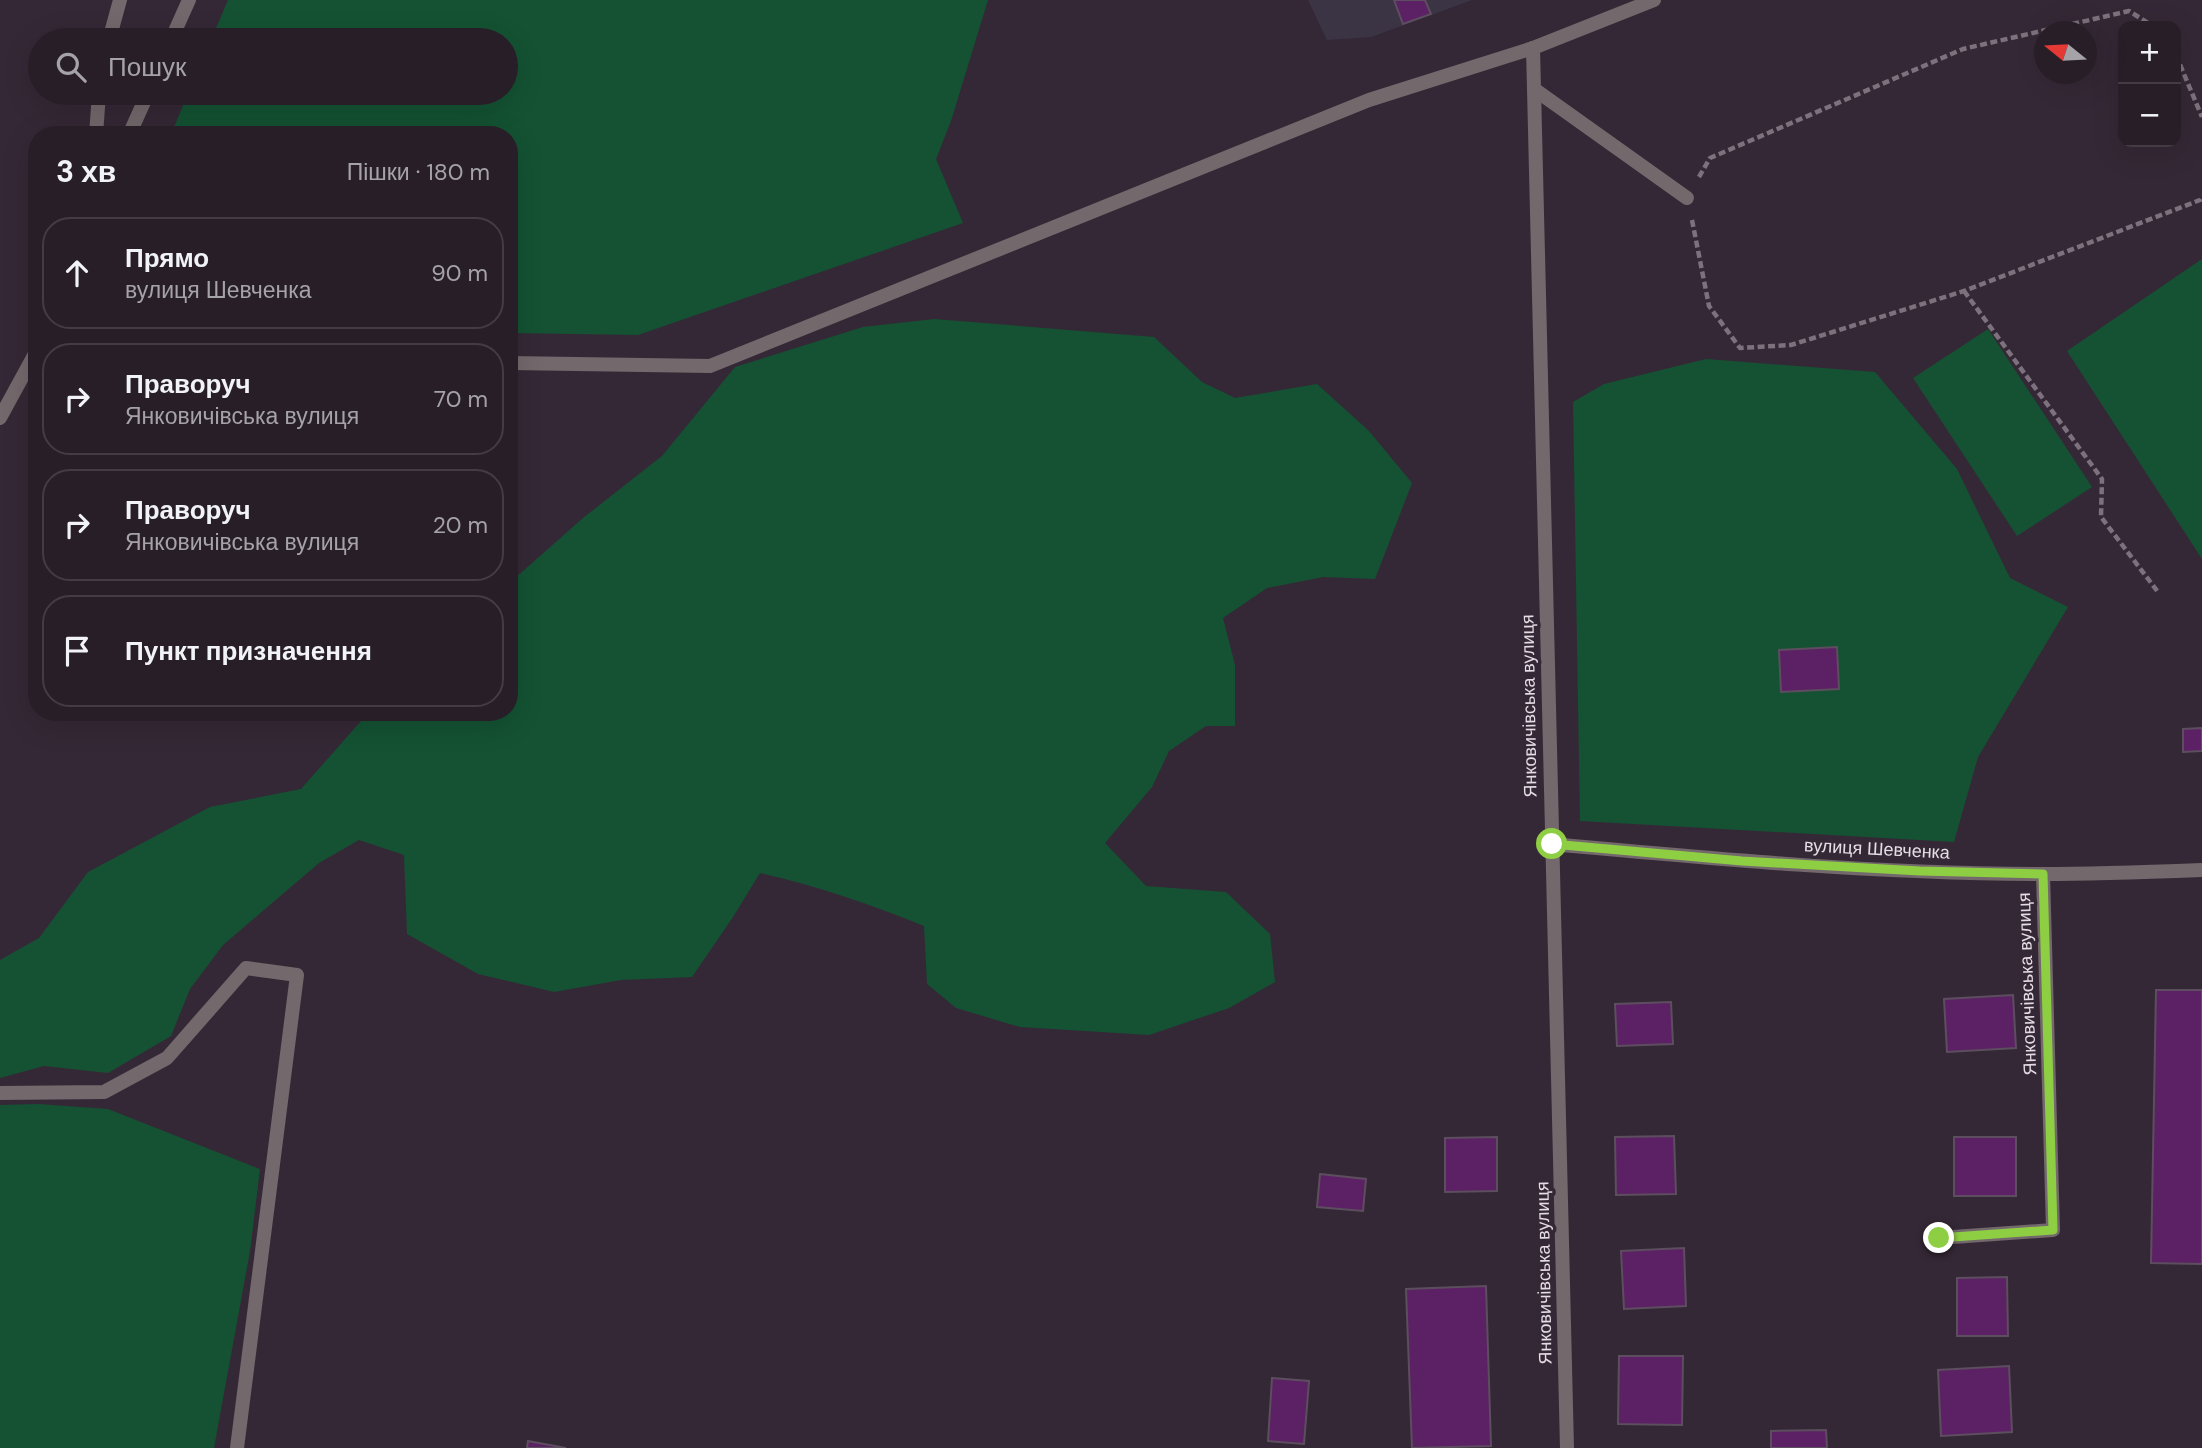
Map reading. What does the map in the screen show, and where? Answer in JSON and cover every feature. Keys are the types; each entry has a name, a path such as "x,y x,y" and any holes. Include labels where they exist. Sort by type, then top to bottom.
{"street":[{"path":"112,28 120,0"},
{"path":"176,28 189,0"},
{"path":"518,363 710,366 1370,100 1533,48 1654,0"},
{"name":"Янковичівська вулиця","path":"1533,48 1567,1448"},
{"path":"1534,89 1687,198"},
{"path":"97,126 98,105"},
{"path":"133,126 143,105"},
{"path":"0,418 28,371"},
{"name":"вулиця Шевченка","path":"1552,844 1742,861 1920,871 2043,874 2202,870"},
{"name":"Янковичівська вулиця","path":"1939,1238 2053,1230 2043,874"},
{"path":"0,1093 103,1092 167,1058 246,968 297,975 237,1448"}],"path":[{"path":"2145,21 2129,11 1963,49 1710,158 1687,198 1709,306 1740,348 1791,345 1964,290 2200,200 2202,196"},
{"path":"2181,67 2202,117"},
{"path":"1964,290 2102,479 2101,517 2158,592"}],"shaded area":[{"path":"1308,0 1472,0 1371,37 1327,40"}],"green space":[{"path":"228,0 988,0 951,121 936,159 963,223 638,335 518,333 518,126 175,126 183,105 518,105 518,28 216,28"},
{"path":"2202,259 2202,559 2067,351"},
{"path":"934,319 1154,337 1202,382 1235,398 1317,384 1369,431 1412,483 1375,579 1323,577 1267,588 1223,618 1235,665 1235,726 1206,726 1169,751 1152,787 1105,843 1146,886 1226,892 1270,934 1275,982 1229,1008 1149,1035 1020,1027 956,1008 927,984 924,926 843,896 760,873 692,977 621,980 554,992 478,974 407,934 404,855 359,840 319,863 223,945 190,989 171,1036 108,1073 44,1066 0,1078 0,960 39,938 88,872 210,807 301,789 361,721 518,721 518,575 583,518 662,456 735,367 863,327"},
{"path":"1988,329 2092,487 2017,536 1913,378"},
{"path":"1706,359 1875,372 1957,469 2010,578 2068,607 1978,757 1954,842 1580,821 1573,402 1604,384"},
{"path":"38,1104 108,1109 260,1169 250,1251 214,1448 0,1448 0,1105"}],"building":[{"path":"1394,0 1425,0 1431,14 1403,24"},
{"path":"1837,647 1839,689 1781,692 1779,650"},
{"path":"2202,728 2202,751 2183,752 2183,729"},
{"path":"2156,990 2202,990 2202,1264 2151,1263"},
{"path":"2013,995 2016,1048 1947,1052 1944,999"},
{"path":"1671,1002 1673,1044 1617,1046 1615,1004"},
{"path":"1674,1136 1676,1194 1616,1195 1615,1137"},
{"path":"1497,1137 1497,1191 1445,1192 1445,1138"},
{"path":"1954,1137 2016,1137 2016,1196 1954,1196"},
{"path":"1320,1174 1366,1179 1363,1211 1317,1207"},
{"path":"1684,1248 1686,1306 1624,1309 1621,1251"},
{"path":"2007,1277 2008,1336 1957,1336 1957,1278"},
{"path":"1486,1286 1491,1446 1412,1448 1406,1289"},
{"path":"1619,1356 1683,1356 1682,1425 1618,1424"},
{"path":"2009,1366 2012,1432 1941,1436 1938,1370"},
{"path":"1272,1378 1309,1381 1304,1444 1268,1441"},
{"path":"1826,1430 1827,1448 1771,1448 1771,1431"},
{"path":"528,1441 566,1448 527,1448"}],"route":[{"path":"1552,844 1742,861 1920,871 2043,874 2053,1230 1939,1238"}]}
